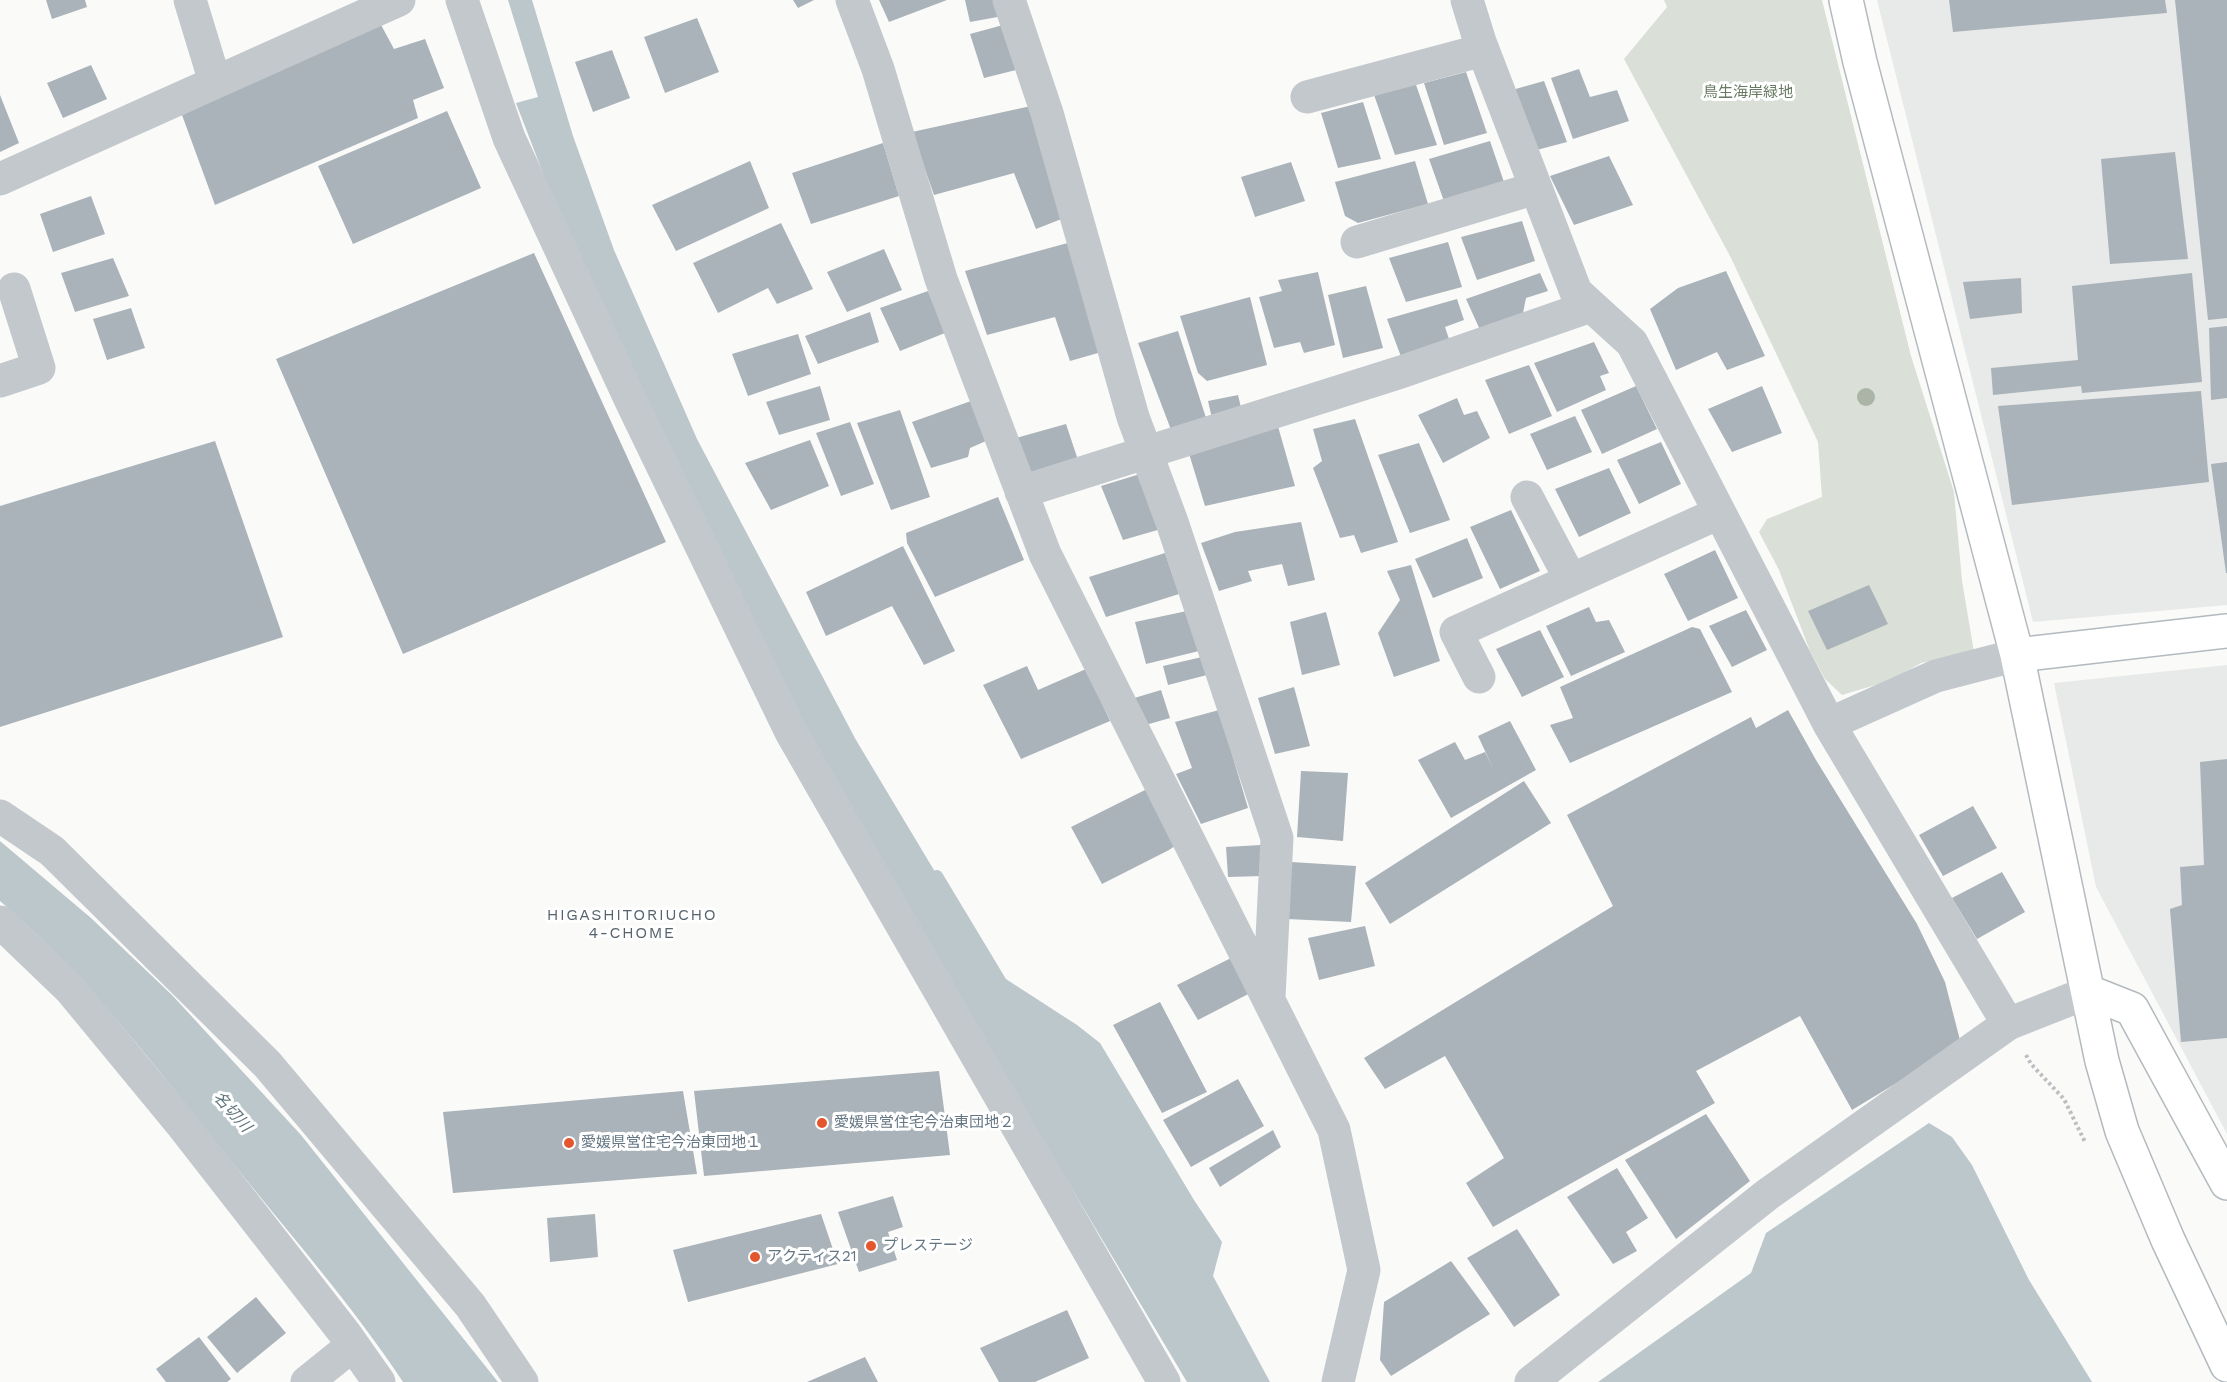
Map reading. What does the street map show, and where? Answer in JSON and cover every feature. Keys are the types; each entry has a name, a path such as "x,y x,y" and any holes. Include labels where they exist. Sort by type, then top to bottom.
{"street":[{"path":"190,0 215,82"},
{"path":"0,178 399,0"},
{"path":"462,0 509,138 632,404 791,732 1164,1382"},
{"path":"852,0 878,69 941,279 1045,554 1334,1130 1364,1270 1338,1382"},
{"path":"1009,0 1047,113 1130,406 1172,522 1277,838 1269,999"},
{"path":"1467,0 1483,50 1576,292 1632,343 1829,724 2008,1024"},
{"path":"1846,0 1860,62 2017,655 2102,1061 2122,1131 2168,1240 2227,1365"},
{"path":"1307,97 1483,50"},
{"path":"1357,242 1536,188"},
{"path":"0,381 39,368 14,289"},
{"path":"1021,492 1401,372 1592,306"},
{"path":"1527,497 1571,580"},
{"path":"1479,677 1456,632 1719,513"},
{"path":"1829,724 1936,676 2017,655 2227,631"},
{"path":"0,816 52,851 268,1065 470,1305 522,1382"},
{"path":"0,922 70,989 183,1126 379,1382"},
{"path":"1531,1382 1768,1194 2008,1024 2089,992 2132,1009 2227,1183"},
{"path":"307,1382 352,1345"}],"shaded area":[{"path":"1877,0 2227,0 2227,605 2033,622"},
{"path":"2227,665 2227,1134 2096,887 2054,683"}],"green space":[{"name":"鳥生海岸緑地","path":"1664,0 1822,0 1911,356 1954,492 1962,581 1974,652 1921,663 1892,680 1842,695 1825,679 1810,651 1779,570 1759,532 1767,519 1822,497 1818,442 1730,256 1624,59 1667,7"}],"water":[{"path":"508,0 532,0 573,136 614,250 697,439 856,740 995,972 1077,1025 1100,1043 1194,1200 1222,1242 1213,1276 1270,1382 1187,1382 831,784 558,212 516,103 538,97"},
{"name":"名切川","path":"0,841 91,918 172,995 301,1135 498,1382 403,1382 343,1299 124,1028 64,962 0,901"},
{"path":"1929,1123 1952,1137 1972,1165 2029,1280 2092,1382 1598,1382 1751,1273 1766,1233"}],"building":[{"path":"46,0 85,0 87,7 52,19"},
{"path":"793,0 814,0 798,8"},
{"path":"879,0 947,0 889,22"},
{"path":"965,0 999,0 1003,16 970,22"},
{"path":"1949,0 2165,0 2167,13 1953,32"},
{"path":"2175,0 2227,0 2227,318 2208,320"},
{"path":"697,18 719,72 665,93 644,37"},
{"path":"380,23 394,49 425,39 444,88 413,100 418,118 215,205 182,115"},
{"path":"1003,25 1016,70 984,78 970,34"},
{"path":"612,50 630,98 593,112 575,62"},
{"path":"91,65 107,99 63,118 47,83"},
{"path":"1579,69 1590,97 1617,90 1629,121 1573,139 1551,78"},
{"path":"1466,72 1487,133 1444,145 1424,83"},
{"path":"1544,81 1567,142 1533,151 1512,90"},
{"path":"1415,82 1437,145 1395,155 1373,92"},
{"path":"0,95 19,143 0,152"},
{"path":"1363,102 1381,159 1338,168 1321,113"},
{"path":"1031,106 1064,218 1036,229 1014,173 934,195 912,132"},
{"path":"447,111 481,188 353,244 318,166"},
{"path":"1490,141 1505,185 1445,204 1429,159"},
{"path":"883,143 899,196 811,224 792,173"},
{"path":"2175,152 2188,259 2110,264 2101,159"},
{"path":"1609,156 1633,205 1574,225 1550,176"},
{"path":"750,161 769,208 676,251 652,205"},
{"path":"1415,161 1428,204 1358,223 1345,216 1335,182"},
{"path":"1291,162 1305,201 1255,217 1241,177"},
{"path":"91,196 105,234 53,252 40,214"},
{"path":"1522,221 1535,261 1477,280 1461,237"},
{"path":"781,223 813,289 777,304 768,288 718,313 693,263"},
{"path":"1075,241 1105,351 1070,361 1055,317 987,335 965,271"},
{"path":"1448,242 1462,287 1406,302 1389,258"},
{"path":"884,249 902,290 847,312 827,272"},
{"path":"534,253 666,542 403,654 276,359"},
{"path":"113,258 129,296 75,312 61,273"},
{"path":"1726,271 1765,356 1727,370 1717,352 1676,370 1650,309 1678,288"},
{"path":"1318,272 1335,345 1304,353 1300,342 1274,348 1259,297 1282,291 1278,280"},
{"path":"1540,273 1548,291 1526,298 1522,318 1481,332 1466,299"},
{"path":"2192,273 2202,382 2082,393 2081,386 1993,395 1991,368 2078,360 2072,286"},
{"path":"2021,278 2022,313 1970,319 1963,282"},
{"path":"1366,286 1383,348 1343,358 1328,295"},
{"path":"928,291 945,333 900,351 880,308"},
{"path":"1250,297 1267,365 1207,381 1198,373 1180,316"},
{"path":"1457,299 1464,320 1445,327 1452,348 1403,362 1387,319"},
{"path":"131,308 145,348 107,360 93,319"},
{"path":"870,312 879,342 818,364 805,336"},
{"path":"2227,326 2227,398 2211,400 2209,328"},
{"path":"1178,331 1208,424 1173,435 1138,343"},
{"path":"798,334 811,374 748,396 732,354"},
{"path":"1594,342 1609,373 1600,376 1606,390 1557,412 1534,363"},
{"path":"1529,365 1552,416 1509,434 1485,380"},
{"path":"820,386 830,420 779,435 766,402"},
{"path":"1636,386 1657,429 1602,454 1581,410"},
{"path":"1762,386 1782,433 1732,452 1708,409"},
{"path":"2201,391 2209,482 2012,505 1998,406"},
{"path":"1238,395 1244,420 1214,427 1208,401"},
{"path":"1457,398 1464,415 1477,411 1490,438 1443,463 1418,415"},
{"path":"971,401 986,441 970,448 968,457 931,468 912,422"},
{"path":"900,410 930,497 891,510 857,423"},
{"path":"1575,416 1592,452 1547,470 1530,434"},
{"path":"1355,419 1398,542 1361,553 1354,535 1340,538 1313,468 1322,461 1313,429"},
{"path":"850,422 874,484 841,496 816,433"},
{"path":"1277,423 1295,486 1205,506 1187,447"},
{"path":"1066,424 1079,463 1032,481 1016,438"},
{"path":"810,440 829,486 771,510 745,463"},
{"path":"215,441 283,637 0,727 0,506"},
{"path":"1661,442 1681,484 1639,504 1617,460"},
{"path":"1419,443 1450,520 1410,533 1378,455"},
{"path":"2227,462 2227,573 2226,573 2211,464"},
{"path":"1609,468 1631,513 1579,537 1555,489"},
{"path":"1140,474 1161,529 1123,540 1101,486"},
{"path":"998,497 1024,560 935,597 907,543 906,533"},
{"path":"1511,510 1540,571 1500,589 1470,527"},
{"path":"1301,522 1315,580 1288,586 1282,564 1248,571 1252,581 1219,591 1201,543 1235,532"},
{"path":"1467,538 1483,578 1433,598 1415,559"},
{"path":"903,546 955,651 924,665 892,606 826,636 806,592"},
{"path":"1715,550 1738,598 1688,621 1664,574"},
{"path":"1165,553 1179,594 1106,617 1089,577"},
{"path":"1411,565 1440,661 1394,677 1378,633 1400,600 1387,571"},
{"path":"1869,585 1888,624 1827,650 1808,611"},
{"path":"1589,607 1596,622 1609,620 1625,652 1571,676 1546,626"},
{"path":"1746,610 1767,650 1732,667 1709,626"},
{"path":"1187,611 1199,651 1146,664 1135,622"},
{"path":"1326,612 1340,665 1302,675 1290,622"},
{"path":"1692,627 1700,629 1732,692 1570,763 1550,725 1573,718 1560,687"},
{"path":"1540,630 1564,677 1522,697 1496,649"},
{"path":"1202,657 1207,675 1168,685 1163,666"},
{"path":"1027,666 1038,690 1086,669 1110,721 1021,759 983,685"},
{"path":"1294,687 1310,746 1275,754 1258,698"},
{"path":"1161,690 1170,718 1142,726 1131,699"},
{"path":"1219,710 1248,808 1201,824 1176,774 1192,768 1175,722"},
{"path":"1788,710 1816,760 1917,924 1945,982 1961,1044 1852,1110 1800,1016 1696,1071 1715,1103 1493,1227 1466,1183 1504,1158 1445,1056 1385,1089 1364,1058 1613,906 1567,815 1751,717 1756,728"},
{"path":"1510,721 1536,770 1451,818 1418,760 1455,742 1465,760 1485,752 1493,768 1478,736"},
{"path":"2227,759 2227,1038 2181,1042 2170,909 2182,905 2180,867 2204,865 2200,762"},
{"path":"1301,771 1348,773 1343,841 1297,837"},
{"path":"1524,781 1551,823 1390,924 1365,883"},
{"path":"1153,786 1179,843 1102,884 1071,827"},
{"path":"1973,806 1997,848 1943,876 1919,835"},
{"path":"1261,845 1263,876 1228,877 1226,847"},
{"path":"1291,862 1356,866 1351,922 1287,919"},
{"path":"2002,872 2025,912 1977,939 1952,898"},
{"path":"1365,926 1375,966 1319,980 1308,938"},
{"path":"1239,954 1256,990 1198,1020 1177,985"},
{"path":"1160,1002 1207,1092 1162,1113 1113,1025"},
{"name":"愛媛県営住宅今治東団地２","path":"939,1071 950,1155 704,1176 694,1091"},
{"path":"1238,1079 1264,1126 1191,1167 1163,1120"},
{"name":"愛媛県営住宅今治東団地１","path":"683,1091 697,1174 453,1193 443,1112"},
{"path":"1706,1114 1750,1181 1676,1239 1625,1160"},
{"path":"1273,1130 1281,1147 1220,1187 1209,1168"},
{"path":"1617,1168 1648,1218 1626,1232 1637,1251 1613,1264 1567,1197"},
{"name":"プレステージ","path":"893,1196 903,1227 888,1232 897,1260 859,1272 838,1212"},
{"path":"595,1214 598,1257 550,1262 547,1218"},
{"name":"アクティス21","path":"821,1214 838,1264 688,1302 673,1250"},
{"path":"1517,1229 1560,1295 1514,1327 1467,1258"},
{"path":"1451,1261 1490,1314 1391,1376 1380,1360 1384,1302"},
{"path":"256,1297 286,1333 237,1373 207,1337"},
{"path":"1067,1310 1089,1358 1035,1382 999,1382 980,1348"},
{"path":"199,1337 231,1379 227,1382 166,1382 156,1369"},
{"path":"865,1357 878,1382 807,1382"}],"waterway":[{"path":"937,876 1002,984"}],"place":[{"name":"愛媛県営住宅今治東団地２","path":"822,1123"},
{"name":"愛媛県営住宅今治東団地１","path":"569,1143"},
{"name":"プレステージ","path":"871,1246"},
{"name":"アクティス21","path":"755,1257"}],"district":[{"name":"HIGASHITORIUCHO 4-CHOME","path":"632,924"}]}
